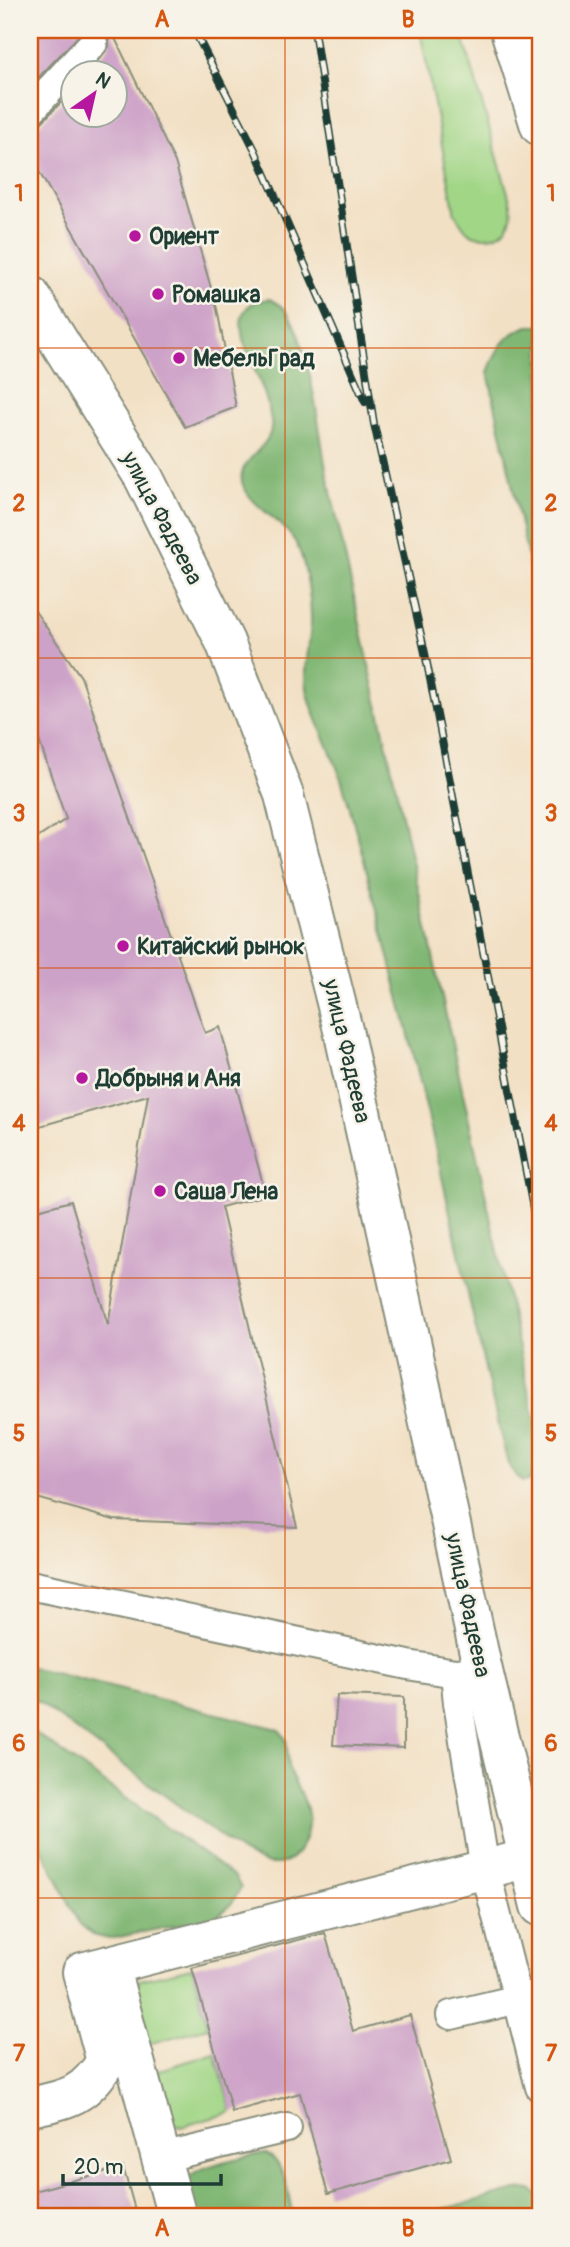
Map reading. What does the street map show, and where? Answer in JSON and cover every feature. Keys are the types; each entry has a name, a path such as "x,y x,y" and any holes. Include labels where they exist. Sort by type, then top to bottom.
{"main road":[{"path":"510,30 540,126"},
{"name":"улица Фадеева","path":"30,295 144,478 225,642 284,795 344,1034 469,1672 528,1858 540,1906"},
{"path":"30,2107 67,2100 95,2079 106,2060 82,1972 528,1858"},
{"path":"109,1965 177,2217"}],"lane":[{"path":"30,111 93,43"},
{"path":"30,1585 408,1665 469,1672 458,1703 485,1869 529,1997 540,2087"},
{"path":"451,2015 529,1997"},
{"path":"161,2158 287,2128"}],"green space":[{"path":"420,30 461,30 511,204 509,223 503,232 497,235 484,237 472,234 464,228 455,214"},
{"path":"270,299 282,307 292,321 300,339 312,384 326,469 537,1430 538,1464 528,1481 522,1482 508,1464 419,1079 367,872 342,782 308,694 306,675 311,611 303,562 292,536 254,501 243,485 244,468 267,439 271,420 264,393 247,350 241,322 244,311 254,303"},
{"path":"528,326 540,326 540,614 488,372 502,344 512,334"},
{"path":"30,1667 278,1729 287,1744 289,1769 307,1809 307,1831 301,1847 290,1859 275,1864 261,1862 240,1851 30,1696"},
{"path":"30,1729 235,1877 241,1888 231,1904 217,1916 109,1939 93,1935 80,1924 30,1825"},
{"path":"192,1968 208,2027 152,2043 146,2041 135,1986 140,1980"},
{"path":"215,2053 232,2112 181,2127 167,2121 156,2074 160,2070"},
{"path":"266,2153 273,2158 282,2173 293,2217 193,2217 185,2188 188,2178 207,2167"},
{"path":"520,2189 531,2190 540,2196 540,2217 413,2217"}],"building":[{"path":"30,30 84,30 37,79 30,73"},
{"name":"Ориент","path":"102,30 111,30 126,60 98,60 109,47 109,37"},
{"name":"Ориент","path":"130,69 175,162 217,309 236,407 185,427 30,156 30,127 36,127 60,103 60,130 130,130"},
{"path":"30,604 81,677 205,1033 220,1027 266,1195 221,1207 297,1527 114,1520 30,1496 30,1212 71,1201 108,1325 148,1095 30,1129 30,843 66,819 30,714"},
{"path":"337,1695 404,1697 404,1748 333,1745"},
{"path":"325,1933 353,2031 410,2015 451,2159 328,2194 300,2093 232,2112 192,1968"},
{"path":"123,2167 137,2217 30,2217 30,2192"}],"railway":[{"path":"194,30 255,150 365,402"},
{"path":"314,30 374,424 425,653 540,1244"}],"place":[{"name":"Ориент","path":"135,236"},
{"name":"Ромашка","path":"158,294"},
{"name":"МебельГрад","path":"179,358"},
{"name":"Китайский рынок","path":"123,946"},
{"name":"Добрыня и Аня","path":"82,1078"},
{"name":"Саша Лена","path":"160,1191"}]}
